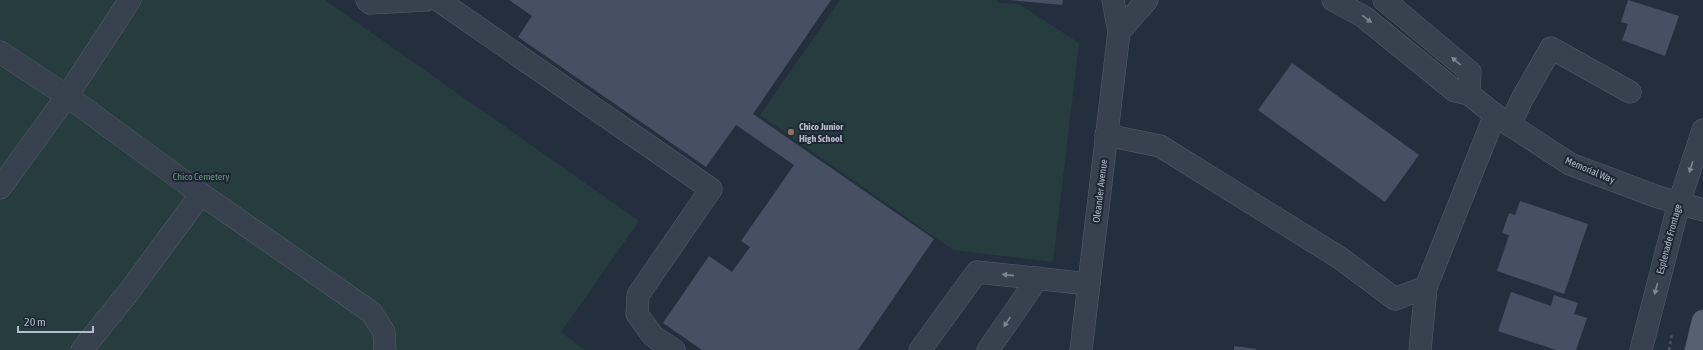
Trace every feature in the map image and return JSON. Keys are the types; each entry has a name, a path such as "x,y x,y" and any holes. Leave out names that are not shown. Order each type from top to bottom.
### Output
{"main road":[{"path":"1696,350 1703,321"}],"street":[{"path":"0,188 67,96 130,0"},
{"path":"367,0 370,2 426,0"},
{"path":"438,0 711,189 638,295 637,314 653,336 674,350"},
{"name":"Oleander Avenue","path":"1081,350 1119,32 1113,0"},
{"path":"1119,32 1147,0"},
{"name":"Memorial Way","path":"1333,0 1364,17 1455,91 1470,94 1502,120 1570,164 1658,197 1703,210"},
{"path":"1384,0 1470,72 1470,94"},
{"path":"1420,350 1426,287 1502,120 1551,48 1630,92"},
{"path":"0,52 67,96 201,194 371,312 384,332 385,350"},
{"name":"Esplenade Frontage","path":"1641,350 1679,204 1703,130"},
{"path":"1106,135 1160,146 1340,258 1395,299 1426,287"},
{"path":"82,350 128,293 201,194"},
{"path":"920,350 977,272 1089,284"},
{"path":"988,350 1038,278"}],"green space":[{"name":"Chico Cemetery","path":"0,0 325,0 639,221 561,332 585,350 0,350"},
{"path":"840,0 997,0 997,3 1019,4 1079,43 1053,262 953,250 760,115"}],"building":[{"path":"509,0 831,0 753,114 934,239 858,350 702,350 663,323 709,256 732,272 750,247 741,241 794,165 736,125 706,167 518,37 532,16"},
{"path":"1009,0 1063,0 1062,5"},
{"path":"1628,0 1679,16 1665,56 1622,40 1628,24 1621,22"},
{"path":"1292,63 1419,155 1385,202 1258,110"},
{"path":"1520,201 1588,224 1564,294 1497,271 1509,235 1502,233 1509,213 1515,215"},
{"path":"1511,292 1551,306 1554,295 1578,303 1574,314 1587,318 1576,350 1556,350 1498,331"},
{"path":"1234,346 1256,349 1256,350 1234,350"}],"place":[{"name":"Chico Junior High School","path":"791,132"}]}
